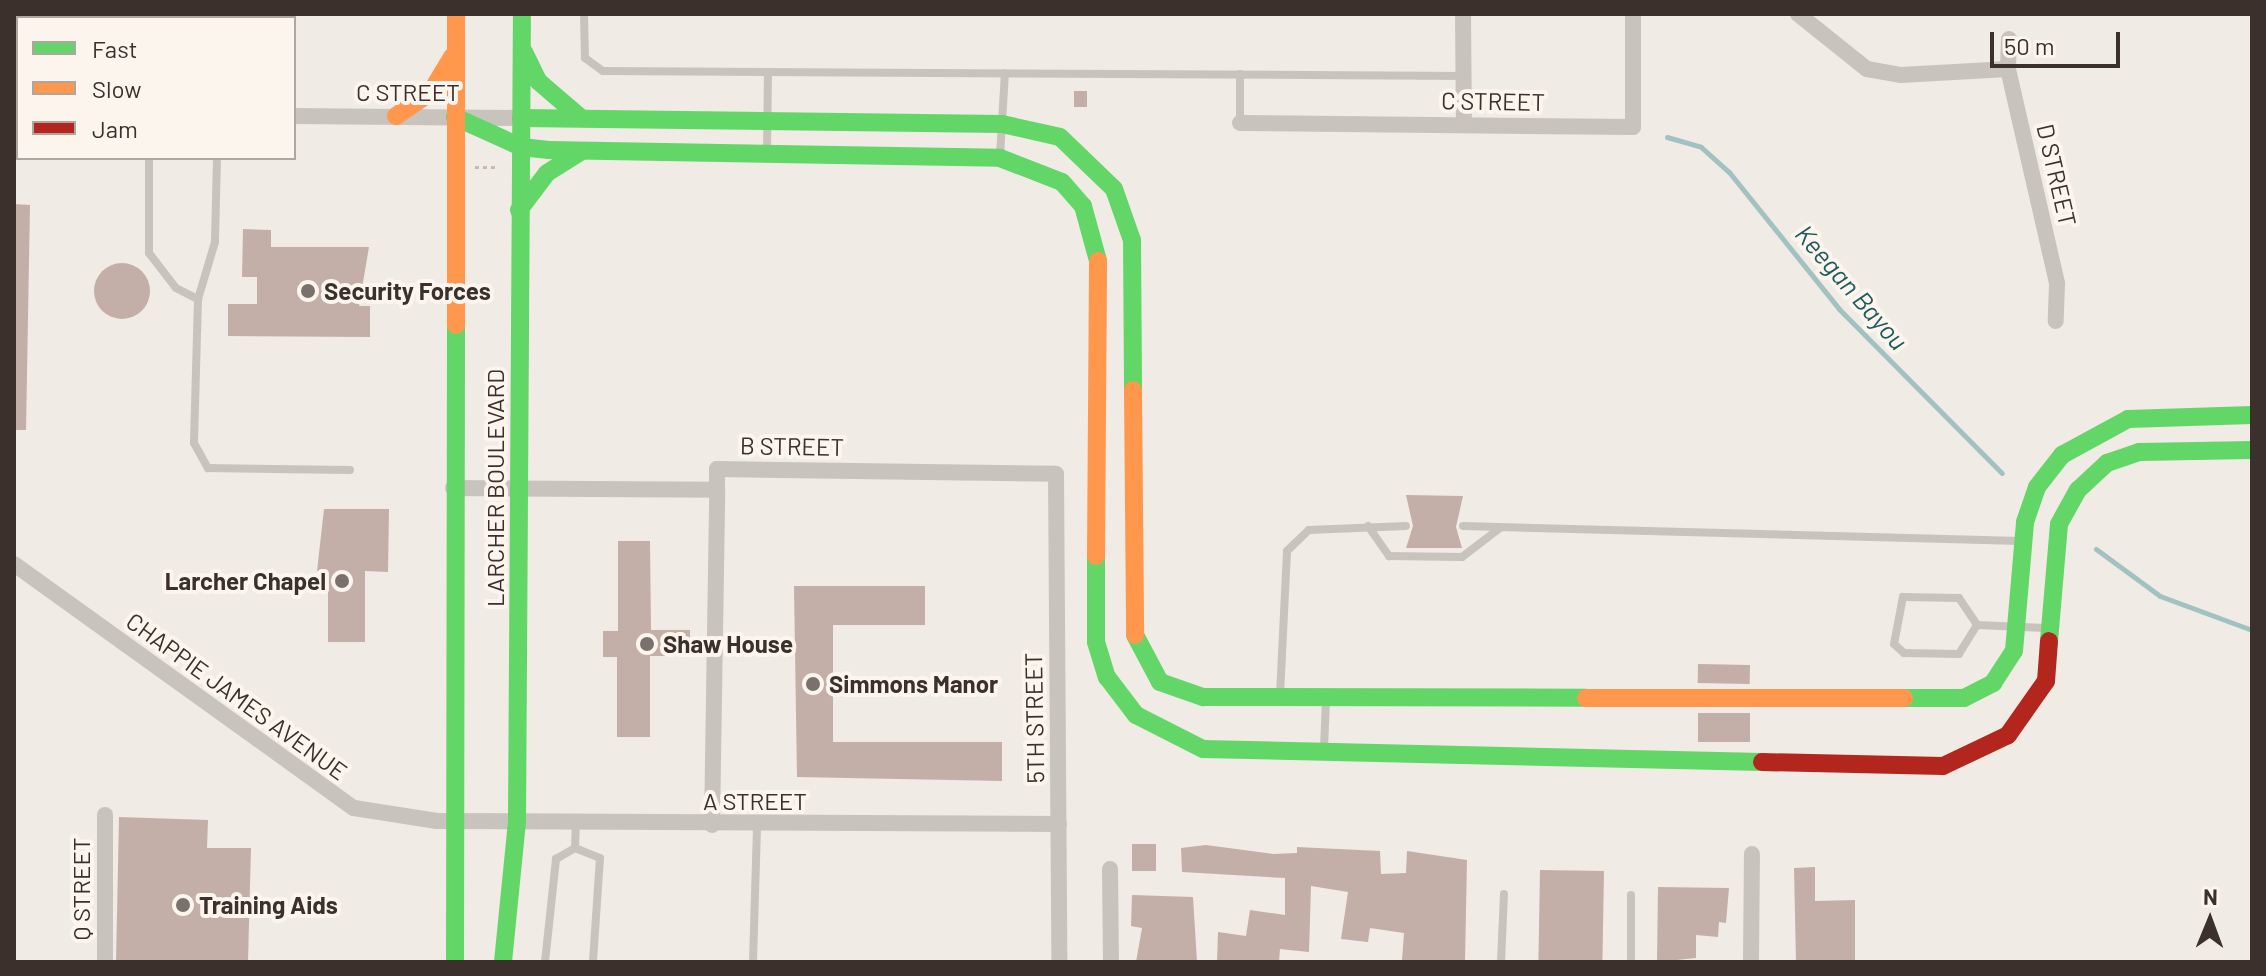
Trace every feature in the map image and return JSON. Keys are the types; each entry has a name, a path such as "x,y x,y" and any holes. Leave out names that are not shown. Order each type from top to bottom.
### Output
{"main road":[{"name":"LARCHER BOULEVARD","path":"455,962 450,821 456,14"},
{"name":"LARCHER BOULEVARD","path":"503,962 517,822 522,14"},
{"path":"521,44 538,81 581,118"},
{"path":"396,116 431,92 456,47"},
{"path":"455,117 521,147 582,151 1000,158 1062,182 1083,206 1098,246 1093,619 1107,677 1136,715 1178,742 1230,753 1943,766 1986,750 2023,719 2046,681 2056,628 2056,546 2066,506 2107,463 2180,450 2252,450"},
{"path":"521,118 1002,124 1060,137 1082,151 1126,212 1134,262 1132,611 1147,669 1160,682 1203,697 1964,698 2007,667 2019,626 2021,541 2037,487 2078,441 2128,419 2252,415"},
{"path":"519,210 547,173 582,151"}],"street":[{"path":"1463,14 1464,125"},
{"name":"C STREET","path":"1240,123 1633,127 1633,14"},
{"path":"1798,14 1867,69 1901,75 2008,69"},
{"name":"D STREET","path":"2009,39 2008,69 2057,283 2056,321"},
{"name":"C STREET","path":"296,116 521,118"},
{"name":"B STREET","path":"717,490 717,469 1056,474"},
{"name":"5TH STREET","path":"1056,474 1059,962"},
{"path":"453,488 717,490 712,825"},
{"name":"CHAPPIE JAMES AVENUE","path":"14,564 333,796 405,820 450,821"},
{"name":"Q STREET","path":"105,815 105,962"},
{"name":"A STREET","path":"450,821 712,825 1059,824"},
{"path":"1751,962 1752,854"},
{"path":"1110,869 1111,962"}],"lane":[{"path":"584,14 585,58 597,70 1464,76"},
{"path":"767,154 768,72"},
{"path":"1000,158 1005,73"},
{"path":"1240,74 1240,123"},
{"path":"149,160 149,253 176,288 198,299"},
{"path":"217,160 215,242 198,299 194,443 208,468 350,470"},
{"path":"1368,526 1389,556 1433,557 1462,557 1500,527"},
{"path":"1279,698 1287,551 1309,530 1406,526"},
{"path":"1463,526 2021,541"},
{"path":"1903,597 1959,598 1977,625 1959,654 1904,653 1894,644 1903,597"},
{"path":"1977,625 2056,628"},
{"path":"1324,755 1326,698"},
{"path":"575,848 576,823"},
{"path":"753,962 757,825"},
{"path":"545,962 556,859 575,848"},
{"path":"575,848 600,858 593,962"},
{"path":"1501,962 1504,894"},
{"path":"1631,895 1631,962"}],"path":[{"path":"471,167 506,167"}],"building":[{"path":"1074,91 1087,91 1087,107 1074,107"},
{"path":"14,204 30,205 26,430 14,430"},
{"name":"Security Forces","path":"243,229 271,230 271,247 369,247 359,306 370,306 370,337 228,336 228,304 257,304 257,277 242,277"},
{"path":"122,263 142,271 150,291 142,311 122,319 102,311 94,291 102,271"},
{"path":"1406,495 1463,496 1456,527 1462,548 1406,548 1413,526"},
{"name":"Larcher Chapel","path":"324,509 389,509 388,572 365,571 365,642 328,642 328,571 317,571"},
{"name":"Shaw House","path":"618,541 650,541 651,630 690,630 690,656 650,656 650,737 617,737 617,657 603,657 603,631 618,631"},
{"name":"Simmons Manor","path":"794,586 925,586 925,625 833,625 833,742 1002,742 1002,781 797,777"},
{"path":"1698,664 1750,665 1750,684 1698,683"},
{"path":"1698,713 1750,713 1750,742 1698,742"},
{"name":"Training Aids","path":"119,817 208,820 207,848 251,848 248,962 116,962"},
{"path":"1132,844 1156,844 1156,871 1132,871"},
{"path":"1206,845 1273,854 1297,853 1297,847 1380,851 1381,874 1406,873 1407,851 1467,860 1465,962 1402,960 1404,933 1370,928 1368,942 1341,939 1348,892 1311,886 1309,952 1280,949 1279,962 1217,962 1218,932 1246,936 1250,910 1285,915 1285,878 1182,872 1181,848"},
{"path":"1815,867 1815,901 1855,900 1855,962 1796,962 1794,868"},
{"path":"1540,870 1604,871 1602,962 1538,962"},
{"path":"1658,887 1729,888 1726,923 1719,922 1718,937 1696,935 1696,958 1657,962"},
{"path":"1132,895 1193,897 1197,962 1136,962 1142,928 1131,926"}],"waterway":[{"name":"Keegan Bayou","path":"1667,137 1701,147 1729,172 1839,309 2002,473"},
{"name":"Keegan Bayou","path":"2096,549 2160,596 2252,630"}],"traffic: fast":[{"path":"503,962 517,822 522,14"},
{"path":"524,52 538,81 581,118"},
{"path":"455,117 521,147 549,150 1000,158 1062,182 1083,206 1098,261"},
{"path":"521,118 1002,124 1060,137 1114,189 1132,240 1133,390"},
{"path":"519,210 547,173 582,151"},
{"path":"455,962 456,325"},
{"path":"1904,698 1964,698 1993,683 2014,651 2025,522 2037,487 2062,455 2128,419 2252,415"},
{"path":"2049,641 2059,524 2078,490 2107,463 2139,452 2252,450"},
{"path":"1096,556 1096,642 1107,677 1136,715 1203,749 1762,762"},
{"path":"1135,635 1160,682 1203,697 1586,698"}],"traffic: slow":[{"path":"456,14 456,325"},
{"path":"396,116 431,92 452,57"},
{"path":"1096,556 1098,261"},
{"path":"1133,390 1135,635"},
{"path":"1586,698 1904,698"}],"traffic: jam":[{"path":"1762,762 1943,766 2008,735 2046,681 2049,641"}],"place":[{"name":"Security Forces","path":"308,291"},
{"name":"Larcher Chapel","path":"342,581"},
{"name":"Shaw House","path":"647,644"},
{"name":"Simmons Manor","path":"813,684"},
{"name":"Training Aids","path":"183,905"}]}
